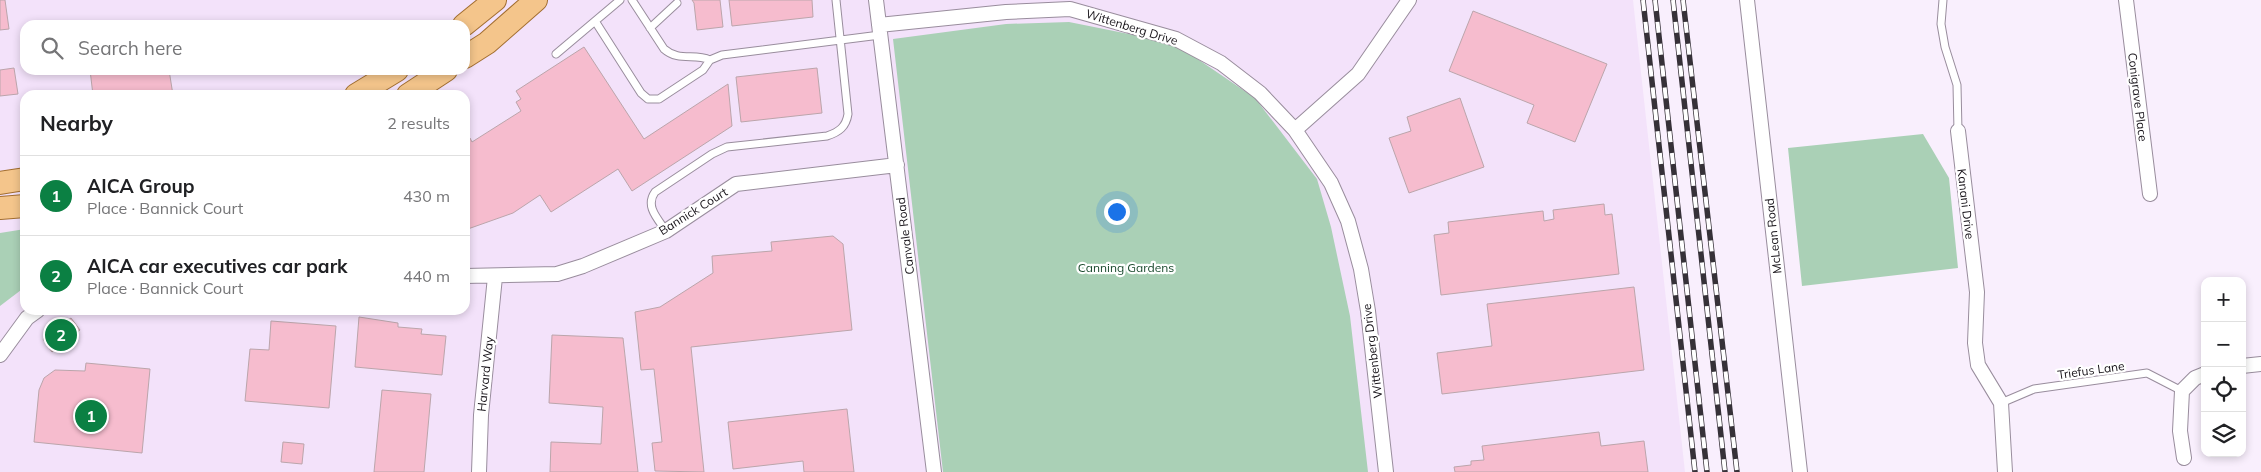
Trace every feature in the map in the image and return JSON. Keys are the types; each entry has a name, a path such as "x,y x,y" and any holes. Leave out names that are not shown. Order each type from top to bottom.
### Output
{"main road":[{"path":"470,20 494,0"},
{"path":"470,54 487,43 536,0"},
{"path":"364,90 389,75"},
{"path":"416,90 438,75"},
{"path":"0,183 20,180"},
{"path":"0,208 20,206"}],"street":[{"name":"Canvale Road","path":"876,0 934,472"},
{"path":"1295,130 1358,74 1409,0"},
{"name":"McLean Road","path":"1747,0 1800,472"},
{"name":"Conigrave Place","path":"2126,0 2150,194"},
{"name":"Wittenberg Drive","path":"880,30 1006,6 1070,9 1176,39 1221,63 1260,93 1295,130 1331,183 1348,221 1361,269 1368,311 1386,472"},
{"name":"Kanani Drive","path":"1958,131 1977,292 1975,343 1978,366 2001,403"},
{"name":"Bannick Court","path":"470,276 557,274 583,266 666,231 736,184 897,165"},
{"name":"Harvard Way","path":"480,472 481,415 495,277"},
{"path":"0,355 31,315"},
{"path":"2246,366 2261,364"},
{"path":"2184,458 2180,431 2182,391 2195,378 2201,376"},
{"path":"2001,403 2005,472"}],"lane":[{"path":"556,54 620,0"},
{"path":"632,0 664,50 671,56 683,58 701,56 710,60"},
{"path":"666,231 650,206 651,198 655,192 712,154 727,147 827,136 842,129 847,122 848,114 836,0"},
{"name":"Kanani Drive","path":"1944,0 1941,24 1945,47 1957,85 1958,131"},
{"path":"650,28 677,3"},
{"path":"595,21 641,93 648,99 659,98 703,70 710,60 722,54 840,40 880,30"},
{"name":"Triefus Lane","path":"2001,403 2034,389 2147,373 2182,391"}],"shaded area":[{"path":"0,0 1633,0 1685,472 0,472"}],"green space":[{"name":"Canning Gardens","path":"1069,22 1174,43 1255,98 1317,179 1331,227 1350,316 1368,472 943,472 893,39 1006,24"},
{"path":"1923,134 1949,178 1958,268 1802,286 1788,148"},
{"path":"20,230 20,291 0,306 0,233"}],"building":[{"path":"0,0 5,0 9,29 0,30"},
{"path":"692,0 720,0 723,27 697,30"},
{"path":"729,0 812,0 813,17 732,26"},
{"path":"1473,11 1607,64 1575,142 1527,123 1534,105 1449,71"},
{"path":"584,47 644,139 728,84 732,126 632,191 618,169 551,212 540,195 513,213 470,228 470,138 472,142 521,111 516,102 521,99 516,91"},
{"path":"14,68 18,94 0,96 0,70"},
{"path":"817,68 822,113 741,122 736,77"},
{"path":"91,75 170,75 172,90 92,90"},
{"path":"1460,98 1484,167 1409,193 1389,138 1411,131 1407,117"},
{"path":"1604,204 1605,215 1612,214 1619,274 1441,295 1434,235 1449,233 1448,222 1543,211 1544,221 1554,219 1553,210"},
{"path":"833,236 843,244 852,330 691,347 704,472 655,471 652,443 662,442 654,369 641,370 635,312 660,307 713,273 712,256 772,251 771,242"},
{"path":"1634,287 1644,370 1442,394 1437,353 1492,346 1487,304"},
{"path":"359,317 398,323 398,327 422,329 421,334 446,336 442,375 355,367"},
{"path":"71,318 80,330 52,352 43,339"},
{"path":"271,321 336,326 329,408 245,401 250,349 269,350"},
{"path":"552,335 623,338 638,472 550,472 551,442 601,444 603,407 549,403"},
{"path":"86,363 150,369 142,453 34,442 39,390 44,378 55,370 85,371"},
{"path":"382,390 431,394 424,472 374,472"},
{"path":"847,409 854,472 804,472 803,461 733,469 728,422"},
{"path":"1599,432 1601,446 1644,441 1648,472 1455,472 1454,467 1471,465 1471,461 1484,460 1482,446"},
{"path":"283,442 304,444 302,464 281,462"}],"railway":[{"path":"1643,0 1695,472"},
{"path":"1655,0 1707,472"},
{"path":"1673,0 1725,472"},
{"path":"1683,0 1737,472"}],"place":[{"name":"AICA car executives car park","path":"61,335"},
{"name":"AICA Group","path":"91,416"}]}
